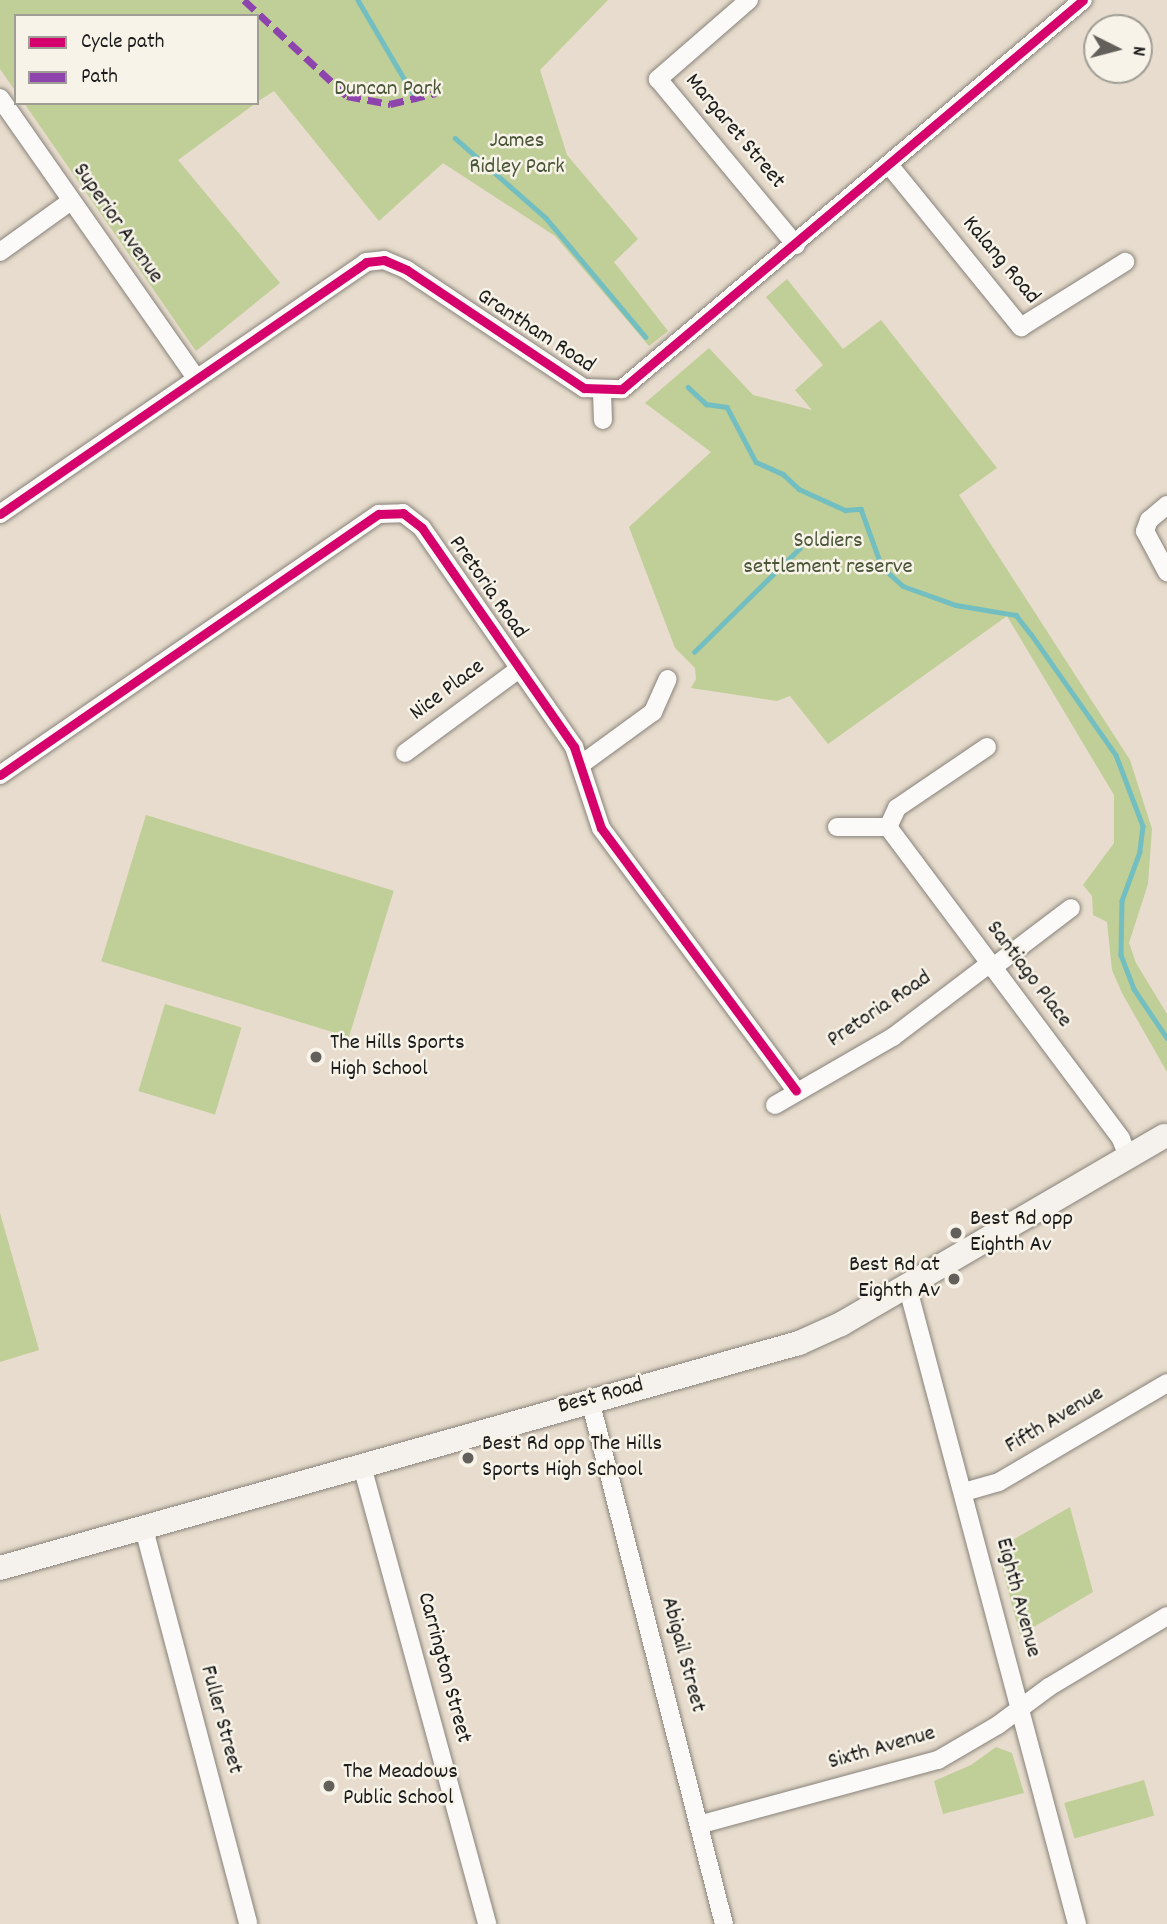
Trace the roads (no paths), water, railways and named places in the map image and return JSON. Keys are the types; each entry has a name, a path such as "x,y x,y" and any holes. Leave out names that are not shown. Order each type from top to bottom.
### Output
{"main road":[{"name":"Best Road","path":"0,1568 799,1343 907,1285 1166,1133"}],"street":[{"name":"Margaret Street","path":"749,0 658,79 796,245"},
{"name":"Grantham Road","path":"0,514 353,268 384,260 407,270 573,382 602,392 638,380 1083,0"},
{"name":"Superior Avenue","path":"0,98 195,377"},
{"name":"Kalang Road","path":"890,166 1021,327 1125,262"},
{"path":"0,252 71,201"},
{"name":"Grantham Road","path":"602,392 603,420"},
{"path":"1167,505 1149,520 1147,542 1167,572"},
{"name":"Pretoria Road","path":"0,775 379,514 403,513 422,528 583,763 597,822 796,1091"},
{"name":"Nice Place","path":"405,753 519,669"},
{"path":"583,763 653,712 668,680"},
{"path":"837,827 888,827 897,808 987,747"},
{"name":"Santiago Place","path":"888,827 1127,1154"},
{"name":"Pretoria Road","path":"775,1105 893,1037 1071,908"},
{"name":"Eighth Avenue","path":"907,1285 1077,1924"},
{"name":"Fifth Avenue","path":"964,1492 999,1482 1167,1383"},
{"name":"Abigail Street","path":"590,1400 702,1824 724,1924"},
{"name":"Carrington Street","path":"362,1466 487,1924"},
{"name":"Fuller Street","path":"144,1529 248,1924"},
{"name":"Sixth Avenue","path":"702,1824 938,1760 999,1725 1020,1707 1167,1616"}],"waterway":[{"path":"358,0 416,99"},
{"path":"455,138 546,218 646,337"},
{"path":"688,387 706,404 727,407 756,462 783,474 799,489 845,510 861,509 882,567 903,586 956,605 1016,615 1031,634 1116,755 1143,826 1140,852 1122,901 1121,955 1134,989 1167,1038"},
{"path":"694,652 800,548"}],"place":[{"name":"The Hills Sports High School","path":"316,1057"},
{"name":"Best Rd opp Eighth Av","path":"956,1233"},
{"name":"Best Rd at Eighth Av","path":"954,1279"},
{"name":"Best Rd opp The Hills Sports High School","path":"468,1458"},
{"name":"The Meadows Public School","path":"329,1786"}],"park label":[{"name":"Duncan Park","path":"388,90"},
{"name":"James Ridley Park","path":"517,155"},
{"name":"Soldiers settlement reserve","path":"828,555"}]}
